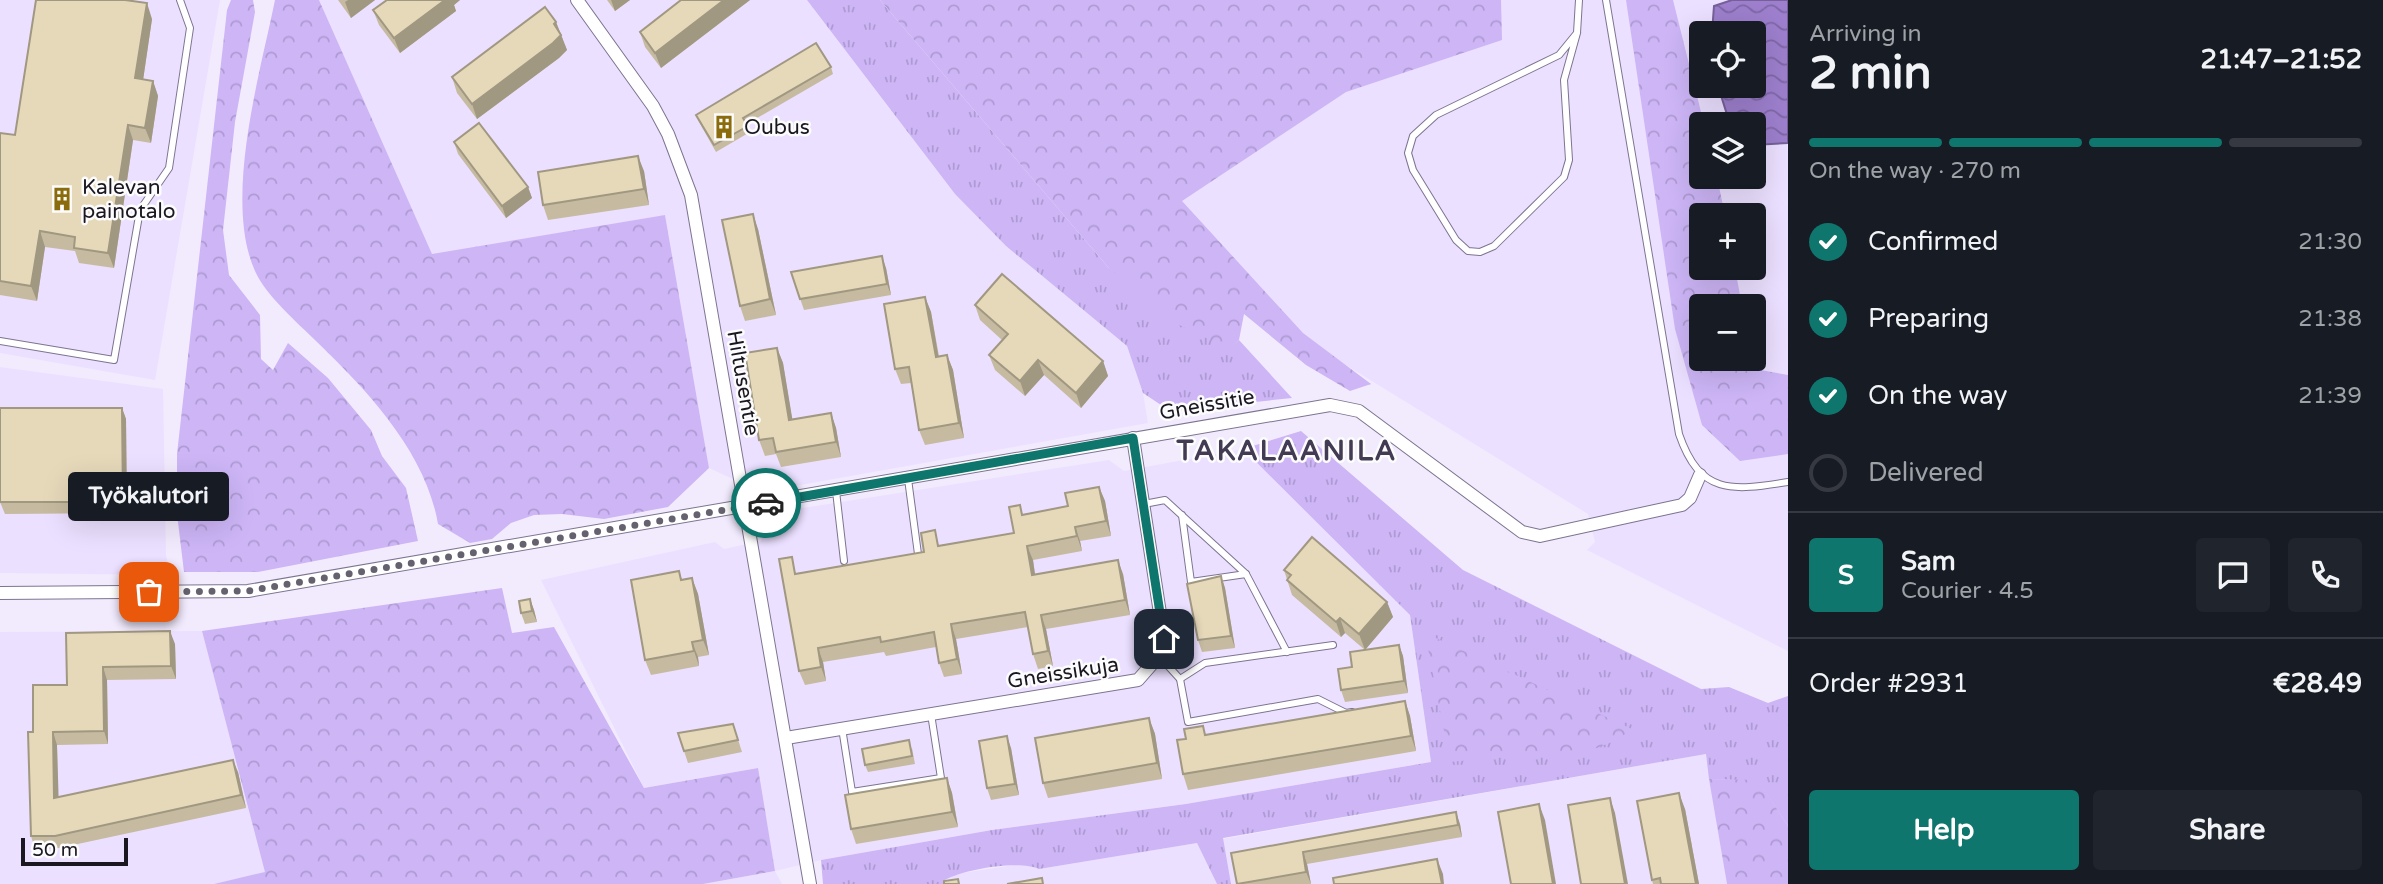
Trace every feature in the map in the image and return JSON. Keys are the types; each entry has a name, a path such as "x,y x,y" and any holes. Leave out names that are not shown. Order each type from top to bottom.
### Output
{"street":[{"name":"Hiltusentie","path":"577,0 653,106 668,134 691,195 810,884"},
{"name":"Gneissitie","path":"0,593 248,591 1330,405 1359,411 1522,532 1540,536 1682,505 1690,498 1700,475"},
{"path":"1133,438 1164,639 1159,656"},
{"name":"Gneissikuja","path":"786,738 1138,680 1159,656"}],"lane":[{"path":"0,341 114,360 140,210 169,168 190,29 180,0"},
{"path":"1577,33 1559,55 1436,115 1413,136 1408,153 1413,170 1456,240 1468,251 1480,253 1494,246 1564,177 1569,160 1564,80 1577,33 1579,0"},
{"path":"1606,0 1679,434 1686,454 1700,475 1711,482 1733,488 1788,482"},
{"path":"908,479 918,554"},
{"path":"836,491 845,561"},
{"path":"1143,504 1165,500 1246,574 1287,652"},
{"path":"1182,515 1191,582 1246,574"},
{"path":"1180,679 1205,663 1333,645"},
{"path":"1159,656 1180,679 1188,722 1318,699 1346,713 1357,711"},
{"path":"842,729 852,792 940,778 931,714"}],"shaded area":[{"path":"0,0 220,0 155,380 0,353"},
{"path":"319,0 807,0 955,194 1006,246 1127,346 1143,393 1148,423 761,492 709,468 665,215 432,255"},
{"path":"994,0 1788,0 1788,651 1587,550 1595,542 1588,514 1271,319"},
{"path":"0,367 163,389 166,556 171,575 0,573"},
{"path":"1243,449 1410,615 1431,762 1186,804 992,830 821,860 775,871 757,768 644,788 541,580 715,542 724,549 761,541 771,513 1109,460 1124,471"},
{"path":"202,631 266,873 214,884 0,884 0,632"},
{"path":"1706,754 1727,884 1231,884 1222,839"},
{"path":"1197,843 1217,884 946,884 945,881 956,874 1026,863 1039,869"},
{"path":"775,871 782,884 703,884"}],"green space":[{"path":"231,0 253,0 255,12 235,122 223,230 229,275 260,315 261,359 273,370 288,343 328,378 371,430 382,456 406,488 418,541 258,572 184,572 177,514 177,454 227,10"},
{"path":"275,0 319,0 432,254 665,215 709,468 668,507 604,519 562,514 534,515 511,523 492,539 470,543 438,524 421,472 392,425 356,381 274,299 255,271 246,242 243,174 247,137"},
{"path":"807,0 880,0 1108,267 1230,348 1239,340 1292,398 1170,411 1143,393 1127,346 1006,246 955,194"},
{"path":"880,0 1501,0 1502,40 1346,92 1182,201 1303,333 1371,384 1350,391 1306,365 1244,314 1239,340 1230,349 1171,321 1108,267"},
{"path":"1626,0 1673,0 1689,64 1689,98 1698,98 1701,112 1689,112 1689,189 1720,189 1722,203 1689,203 1689,280 1737,280 1740,294 1689,294 1689,371 1766,371 1788,375 1788,454 1740,461 1702,425 1675,329"},
{"path":"1301,431 1463,570 1701,689 1729,687 1768,703 1788,696 1788,826 1758,781 1709,779 1706,754 1223,838 1231,884 1217,884 1197,843 1039,869 1019,865 992,867 954,876 945,880 946,884 823,884 821,860 992,830 1186,804 1431,762 1410,615 1243,449"},
{"path":"502,588 512,633 554,627 644,788 758,768 775,871 703,884 214,884 265,872 202,631"},
{"path":"1425,633 1632,729 1617,740 1597,748 1450,762"},
{"path":"1709,779 1758,780 1788,826 1788,884 1727,884"}],"water":[{"path":"1732,0 1788,0 1788,143 1766,144 1766,112 1726,112 1722,98 1766,98 1766,21 1713,21 1714,6"}],"building":[{"name":"Kalevan painotalo","path":"36,0 125,0 147,3 135,78 153,81 145,128 128,125 108,253 74,248 75,237 40,231 31,286 0,281 0,133 15,135"},
{"path":"387,0 445,0 394,38 373,10"},
{"path":"681,0 724,0 655,53 640,32"},
{"path":"545,7 556,22 554,24 561,35 472,104 452,77"},
{"path":"816,43 831,67 743,118 748,126 714,145 696,115"},
{"path":"479,123 528,187 502,206 454,142"},
{"path":"638,156 644,189 543,205 538,172"},
{"path":"753,214 770,299 740,306 722,220"},
{"path":"882,256 887,284 800,299 791,272"},
{"path":"1002,274 1103,361 1076,393 1038,360 1020,381 989,355 1008,334 975,305"},
{"path":"925,297 936,357 947,355 959,423 919,430 909,367 895,369 884,304"},
{"path":"777,348 789,420 831,413 836,442 776,452 773,438 759,440 745,353"},
{"path":"0,408 122,408 123,502 0,502"},
{"path":"1099,487 1106,521 1075,527 1077,536 1027,546 1032,575 1118,560 1125,600 1041,615 1048,651 1033,654 1025,612 951,624 957,659 939,663 934,632 881,642 880,637 818,648 821,667 799,671 779,559 792,557 795,574 924,552 921,533 935,530 938,546 1014,533 1009,507 1020,505 1022,515 1068,506 1065,493"},
{"path":"1312,537 1387,602 1359,634 1340,618 1336,622 1287,580 1291,575 1284,570"},
{"path":"679,571 681,580 692,578 703,640 692,642 694,651 645,660 631,580"},
{"path":"1221,576 1231,636 1198,640 1187,584"},
{"path":"530,599 532,611 521,613 519,601"},
{"path":"170,631 171,666 103,667 104,731 53,732 54,798 233,760 241,795 55,836 31,836 28,732 33,732 33,685 67,685 66,633"},
{"path":"1399,645 1404,681 1341,690 1338,669 1352,667 1350,652"},
{"path":"1405,701 1411,736 1183,774 1177,740 1186,739 1184,729 1203,726 1205,735"},
{"path":"1149,718 1157,763 1043,783 1035,738"},
{"path":"733,724 738,740 684,751 678,733"},
{"path":"1007,736 1015,784 987,788 979,741"},
{"path":"909,740 912,756 865,765 862,749"},
{"path":"947,778 952,812 851,829 845,795"},
{"path":"1679,793 1696,884 1661,884 1660,878 1652,880 1637,801"},
{"path":"1610,798 1625,884 1581,884 1568,805"},
{"path":"1539,804 1553,884 1511,884 1498,812"},
{"path":"1456,812 1458,825 1303,852 1306,872 1237,884 1231,853"},
{"path":"1437,859 1442,884 1334,884 1333,878"},
{"path":"1042,878 1043,884 1007,884"},
{"path":"958,879 959,884 944,884 944,881"}],"way so far":[{"path":"149,592 248,591 766,503"}],"place":[{"name":"Oubus","path":"724,127"},
{"name":"Kalevan painotalo","path":"62,199"},
{"name":"Työkalutori","path":"149,592"}],"district":[{"name":"TAKALAANILA","path":"1287,451"}],"route":[{"path":"766,503 1133,438 1164,639"}]}
